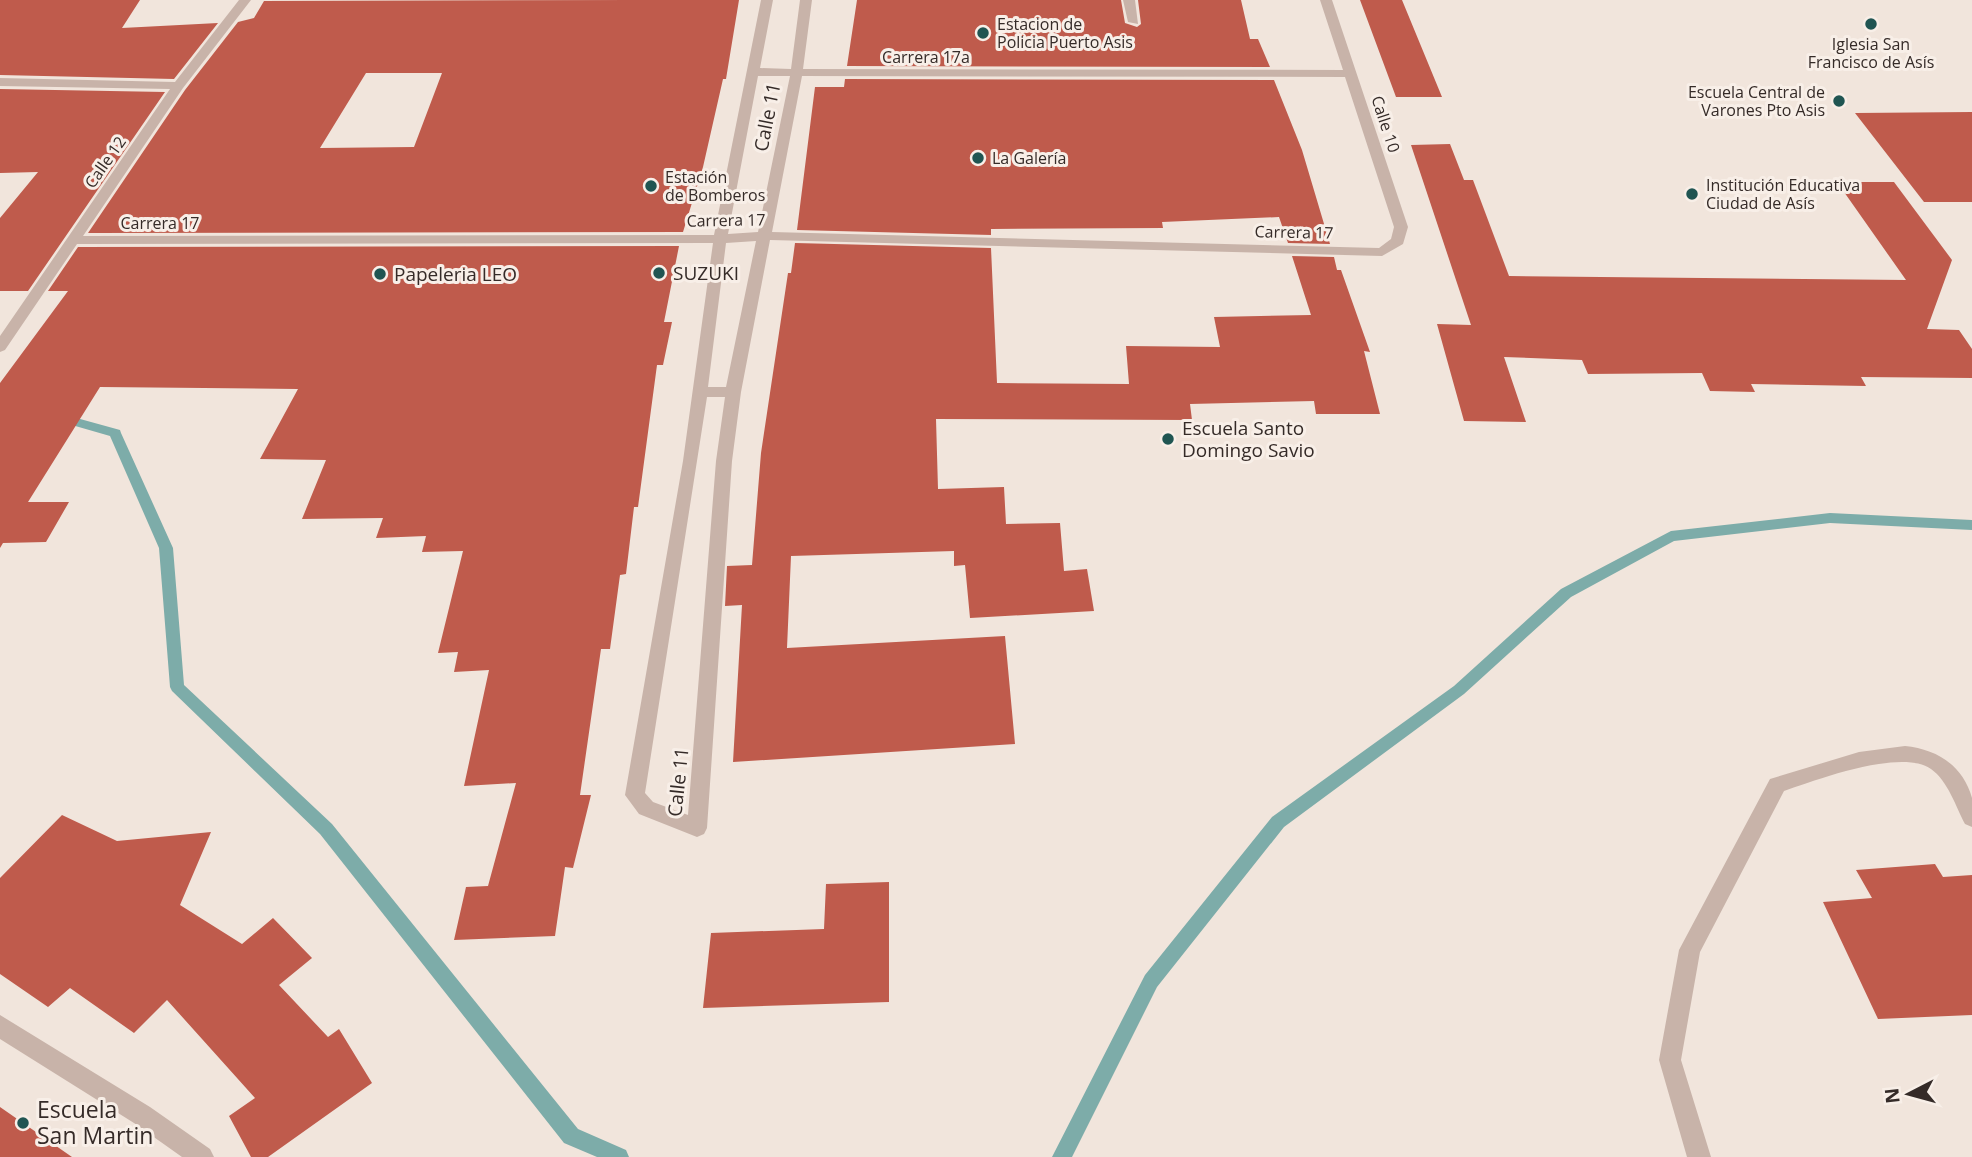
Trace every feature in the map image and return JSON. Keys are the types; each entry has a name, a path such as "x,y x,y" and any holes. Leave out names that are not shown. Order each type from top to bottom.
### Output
{"street":[{"name":"Calle 12","path":"0,347 178,86 244,0"},
{"name":"Calle 11","path":"767,0 720,239 691,461 635,795 646,808 697,828 724,461 733,391 797,72 806,0"},
{"path":"1129,0 1134,22"},
{"name":"Calle 10","path":"1326,0 1401,227 1398,241 1382,252"},
{"name":"Carrera 17a","path":"753,72 1236,75 1352,72"},
{"path":"0,82 178,86"},
{"name":"Carrera 17","path":"72,240 720,239 765,236 1382,252"},
{"path":"700,392 733,391"},
{"path":"691,461 724,461"},
{"path":"1699,1157 1670,1060 1690,950 1777,785 1856,759 1922,755 1943,767 1972,818"},
{"path":"0,1026 142,1115 202,1157"}],"building":[{"path":"0,0 140,0 122,28 218,23 174,79 0,75"},
{"path":"739,0 726,79 723,79 703,167 683,232 88,233 185,90 238,22 254,18 264,1","holes":["366,73 442,73 414,147 320,148"]},
{"name":"Estacion de Policia Puerto Asis","path":"857,0 1121,0 1125,23 1137,27 1141,24 1138,0 1241,0 1250,39 1258,39 1270,67 847,66"},
{"path":"1360,0 1402,0 1442,97 1396,97"},
{"name":"La Galería","path":"845,79 1274,80 1302,150 1330,244 1288,243 1279,217 1162,222 1163,228 991,229 991,235 797,230 815,87 844,87"},
{"path":"0,89 165,92 28,291 0,291 0,218 38,172 0,173"},
{"path":"1972,112 1972,202 1924,202 1855,113"},
{"path":"1450,144 1464,180 1473,180 1509,276 1906,280 1837,182 1894,182 1952,260 1927,329 1959,330 1972,349 1972,378 1861,377 1866,386 1751,384 1755,392 1710,391 1702,373 1588,374 1582,360 1504,357 1526,422 1464,421 1437,324 1471,325 1411,145"},
{"path":"795,243 991,248 997,383 1129,384 1126,346 1220,347 1214,317 1311,315 1292,256 1334,257 1370,352 1364,351 1380,414 1316,414 1314,401 1190,404 1192,420 936,419 938,489 1004,487 1006,524 1060,523 1064,571 1087,569 1094,611 970,618 965,565 954,566 954,551 791,556 787,648 1005,636 1015,744 733,762 742,605 725,606 727,566 752,565 761,453 788,273 791,273"},
{"path":"679,246 664,322 672,322 663,365 657,365 626,574 620,575 610,649 601,649 580,795 591,795 573,868 565,867 555,936 454,940 466,887 488,886 516,783 464,786 489,670 454,672 458,652 438,653 463,551 422,552 426,536 376,538 383,518 302,519 326,460 260,459 298,389 100,387 28,502 69,502 46,542 3,543 0,548 0,383 68,291 48,291 78,247"},
{"path":"62,815 117,841 211,832 180,905 242,944 273,918 312,958 279,985 328,1037 339,1029 372,1083 268,1157 251,1157 229,1116 255,1098 167,1000 134,1033 70,988 48,1007 0,974 0,878"},
{"path":"1935,864 1943,877 1972,875 1972,1015 1878,1019 1823,902 1872,898 1856,870"},
{"path":"889,882 889,1002 703,1008 711,933 824,929 826,884"},
{"path":"0,1107 72,1157 0,1157"}],"waterway":[{"path":"62,418 115,433 166,548 177,687 326,829 571,1136 619,1157"},
{"path":"1062,1157 1151,981 1278,822 1459,690 1566,593 1671,536 1830,518 1972,525"}],"place":[{"name":"Iglesia San Francisco de Asís","path":"1871,24"},
{"name":"Estacion de Policia Puerto Asis","path":"983,33"},
{"name":"Escuela Central de Varones Pto Asis","path":"1839,101"},
{"name":"La Galería","path":"978,158"},
{"name":"Estación de Bomberos","path":"651,186"},
{"name":"Institución Educativa Ciudad de Asís","path":"1692,194"},
{"name":"SUZUKI","path":"659,273"},
{"name":"Papeleria LEO","path":"380,274"},
{"name":"Escuela Santo Domingo Savio","path":"1168,439"},
{"name":"Escuela San Martin","path":"23,1123"}]}
